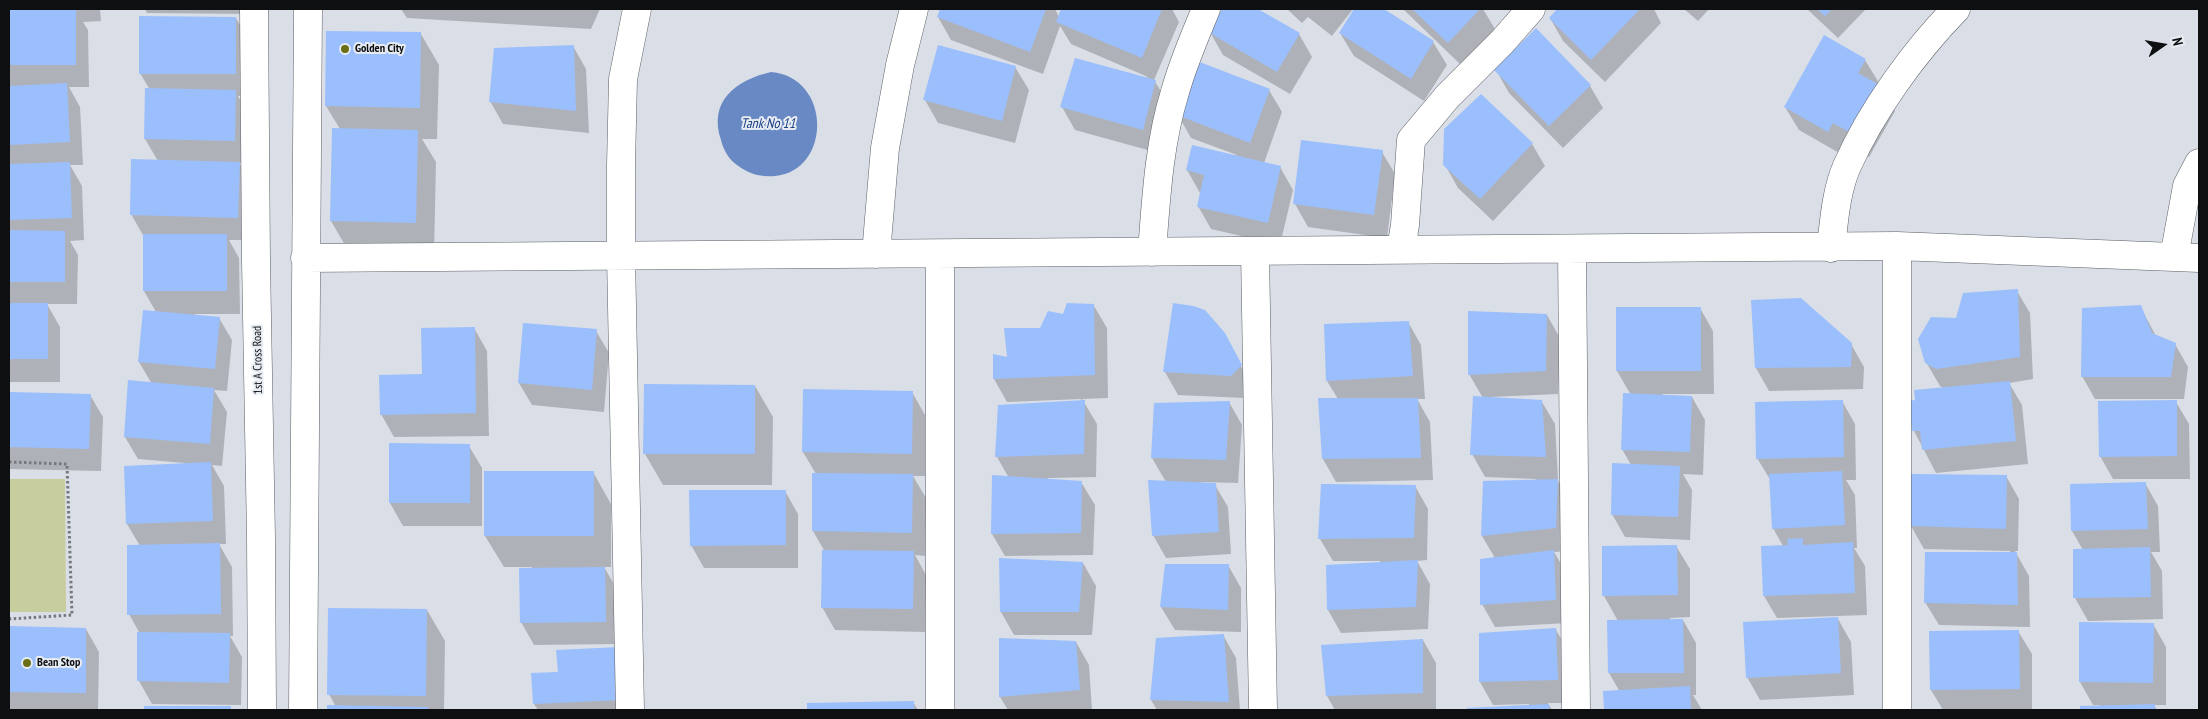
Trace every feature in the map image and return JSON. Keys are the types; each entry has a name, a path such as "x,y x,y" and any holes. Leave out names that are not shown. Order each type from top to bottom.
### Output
{"street":[{"name":"1st A Cross Road","path":"254,9 262,710"},
{"path":"303,710 308,9"},
{"path":"630,710 621,256 623,79 637,9"},
{"path":"876,254 886,148 900,65 914,9"},
{"path":"1152,252 1158,185 1174,93 1206,9"},
{"path":"1401,249 1410,140 1447,97 1502,42 1531,9"},
{"path":"1831,248 1835,213 1847,167 1872,119 1912,61 1956,9"},
{"path":"305,258 1255,252 1401,249 1572,250 1897,246 2187,258 2188,186 2199,163"},
{"path":"1897,246 1897,710"},
{"path":"1572,250 1576,710"},
{"path":"1255,252 1263,710"},
{"path":"940,254 940,710"},
{"path":"260,486 304,485"}],"path":[{"path":"9,462 67,464 72,615 9,619"}],"green space":[{"path":"9,479 65,479 66,612 9,612"}],"water":[{"name":"Tank No 11","path":"771,72 791,78 805,90 814,106 817,124 815,142 807,158 794,170 775,176 764,176 746,171 729,157 721,140 718,114 728,94 736,87"}],"building":[{"path":"9,9 76,9 76,65 9,65"},
{"path":"940,9 1046,9 1030,52 937,17"},
{"path":"1061,9 1162,9 1142,58 1056,22"},
{"path":"1222,9 1258,9 1300,33 1277,72 1208,32"},
{"path":"1354,9 1384,9 1434,41 1411,79 1339,33"},
{"path":"1412,9 1480,9 1448,43"},
{"path":"1557,9 1640,9 1591,60 1549,18"},
{"path":"1817,9 1832,9 1825,16"},
{"path":"139,16 236,17 236,74 139,74"},
{"path":"1536,28 1591,85 1549,126 1494,70"},
{"path":"326,31 421,32 420,108 325,106"},
{"path":"1824,35 1866,59 1858,73 1883,87 1856,136 1833,123 1828,132 1784,107"},
{"path":"574,45 576,111 489,102 494,48"},
{"path":"938,45 1016,66 1002,121 923,100"},
{"path":"1075,58 1156,80 1143,130 1060,107"},
{"path":"1197,61 1270,89 1250,143 1177,115"},
{"path":"67,83 70,142 9,145 9,86"},
{"path":"145,88 236,90 235,141 144,139"},
{"path":"1481,94 1533,143 1480,199 1443,165 1444,129"},
{"path":"332,128 418,130 416,223 330,221"},
{"path":"1301,140 1383,150 1374,215 1293,204"},
{"path":"1192,145 1281,166 1268,223 1197,207 1204,175 1186,170"},
{"path":"131,159 240,162 238,218 130,215"},
{"path":"70,162 72,218 9,220 9,164"},
{"path":"9,230 65,231 65,282 9,282"},
{"path":"143,234 227,234 227,291 143,291"},
{"path":"2018,289 2020,357 1936,369 1925,363 1918,339 1931,317 1956,318 1963,293"},
{"path":"1801,298 1852,343 1851,367 1755,368 1751,300"},
{"path":"9,303 48,303 48,359 9,359"},
{"path":"1067,303 1094,304 1095,375 993,379 993,354 1007,357 1004,328 1040,328 1048,311 1063,314"},
{"path":"1173,303 1205,310 1225,333 1242,365 1231,376 1163,372"},
{"path":"2141,305 2152,333 2176,343 2171,377 2081,377 2082,308"},
{"path":"1616,307 1701,307 1701,371 1616,371"},
{"path":"143,310 220,317 215,369 138,362"},
{"path":"1468,311 1547,314 1546,371 1468,375"},
{"path":"1409,321 1413,376 1326,381 1324,324"},
{"path":"523,323 597,329 592,390 518,383"},
{"path":"475,327 476,413 380,415 379,375 422,374 421,328"},
{"path":"128,380 214,388 210,444 124,437"},
{"path":"2010,381 2016,441 1922,450 1920,431 1912,431 1909,401 1915,400 1914,390"},
{"path":"644,384 755,385 755,454 643,454"},
{"path":"803,389 913,391 912,454 802,452"},
{"path":"9,392 91,394 89,449 9,447"},
{"path":"1623,393 1692,396 1690,452 1621,450"},
{"path":"1473,396 1542,400 1546,457 1470,455"},
{"path":"1318,398 1418,398 1421,458 1322,459"},
{"path":"1085,400 1084,454 995,457 998,405"},
{"path":"1843,400 1844,457 1756,459 1755,402"},
{"path":"2177,400 2177,456 2099,457 2098,401"},
{"path":"1230,401 1226,460 1151,458 1154,403"},
{"path":"389,443 470,444 470,503 389,503"},
{"path":"211,462 213,521 126,524 124,466"},
{"path":"1612,463 1680,466 1678,517 1611,515"},
{"path":"484,471 594,471 594,536 484,536"},
{"path":"1842,471 1845,525 1772,529 1769,474"},
{"path":"812,473 913,474 912,533 812,531"},
{"path":"1911,474 2007,475 2006,529 1910,526"},
{"path":"992,475 1082,481 1081,533 991,534"},
{"path":"1558,479 1556,528 1481,536 1483,481"},
{"path":"1148,480 1216,483 1219,532 1152,536"},
{"path":"2146,482 2148,529 2071,531 2070,484"},
{"path":"1321,484 1416,485 1414,538 1318,539"},
{"path":"689,490 786,490 786,545 690,546"},
{"path":"1803,538 1803,545 1853,542 1855,593 1763,596 1761,546 1788,545 1787,539"},
{"path":"220,543 221,614 127,615 127,545"},
{"path":"1677,545 1678,595 1602,596 1602,546"},
{"path":"2150,547 2151,597 2073,598 2073,549"},
{"path":"822,550 914,551 913,609 821,608"},
{"path":"1554,550 1556,600 1480,605 1480,559"},
{"path":"1925,552 2017,552 2018,605 1924,603"},
{"path":"999,558 1083,562 1079,612 1000,612"},
{"path":"1418,560 1416,607 1327,610 1326,565"},
{"path":"1165,564 1229,564 1228,610 1160,607"},
{"path":"605,567 606,622 520,623 519,568"},
{"path":"328,608 427,609 426,696 327,695"},
{"path":"1838,617 1841,673 1746,678 1743,622"},
{"path":"1683,619 1684,673 1608,673 1607,620"},
{"path":"2079,622 2154,623 2153,683 2079,682"},
{"path":"9,626 86,628 86,693 9,692"},
{"path":"1556,628 1558,680 1479,682 1479,633"},
{"path":"2019,630 2020,689 1930,690 1929,631"},
{"path":"137,632 230,633 229,683 137,681"},
{"path":"1224,634 1229,702 1150,700 1156,638"},
{"path":"999,638 1076,641 1080,690 999,697"},
{"path":"1423,639 1423,693 1326,696 1321,645"},
{"path":"619,647 621,700 533,704 531,673 558,672 556,650"},
{"path":"1690,686 1691,710 1604,710 1603,691"},
{"path":"914,701 914,710 807,710 807,703"},
{"path":"1549,704 1549,710 1467,710 1467,708"},
{"path":"2155,704 2155,710 2080,710 2080,706"},
{"path":"327,705 428,707 428,710 327,710"},
{"path":"144,706 231,706 231,710 144,710"}],"place":[{"name":"Golden City","path":"345,49"},
{"name":"Bean Stop","path":"27,663"}]}
